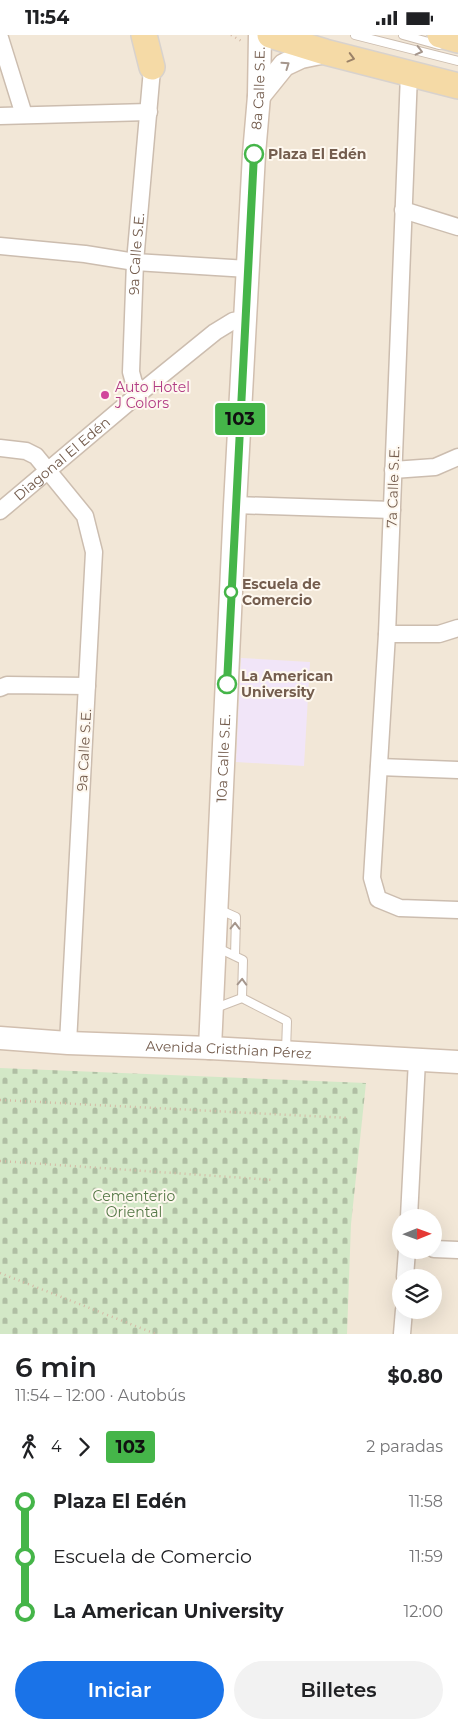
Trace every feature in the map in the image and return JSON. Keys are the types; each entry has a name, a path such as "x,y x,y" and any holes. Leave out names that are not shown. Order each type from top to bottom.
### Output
{"main road":[{"path":"144,35 152,67"},
{"path":"270,35 458,86"}],"street":[{"name":"9a Calle S.E.","path":"141,392 134,383 131,372 135,262 155,35"},
{"name":"8a Calle S.E.","path":"245,319 259,96 260,35"},
{"path":"0,38 24,115"},
{"path":"259,96 284,65 301,57 325,51"},
{"name":"7a Calle S.E.","path":"409,74 387,634 372,878 378,899 400,908 458,910"},
{"path":"0,116 149,112"},
{"path":"403,210 458,227"},
{"path":"0,246 85,254 135,262 248,269"},
{"name":"Diagonal El Edén","path":"0,511 141,392 223,326 233,321 245,319"},
{"name":"10a Calle S.E.","path":"210,1049 245,319"},
{"name":"9a Calle S.E.","path":"0,448 26,451 36,456 85,516 94,552 68,1043"},
{"path":"393,470 435,467 458,457"},
{"path":"235,505 392,510"},
{"path":"387,634 439,634 458,628"},
{"path":"0,688 7,685 87,686"},
{"path":"379,767 458,770"},
{"name":"Avenida Cristhian Pérez","path":"0,1038 458,1062"},
{"path":"409,1209 417,1059"},
{"path":"442,1249 458,1250"},
{"path":"402,1334 403,1319"}],"lane":[{"path":"355,35 458,61"},
{"path":"403,35 449,41"},
{"path":"216,909 236,917 235,956"},
{"path":"214,946 243,960 242,999"},
{"path":"212,1010 242,999 286,1021 286,1053"}],"path":[{"path":"0,1100 348,1118"},
{"path":"0,1161 274,1179"},
{"path":"0,1273 156,1334"}],"shaded area":[{"path":"0,35 458,35 458,1334 0,1334"},
{"name":"La American University","path":"241,658 310,662 304,766 236,762"}],"green space":[{"name":"Cementerio Oriental","path":"0,1068 366,1083 351,1224 347,1334 0,1334"}],"bus line":[{"name":"103","path":"227,684 254,154"}],"place":[{"name":"Plaza El Edén","path":"254,154"},
{"name":"Auto Hotel J Colors","path":"105,395"},
{"name":"Escuela de Comercio","path":"231,592"},
{"name":"La American University","path":"227,684"}]}
